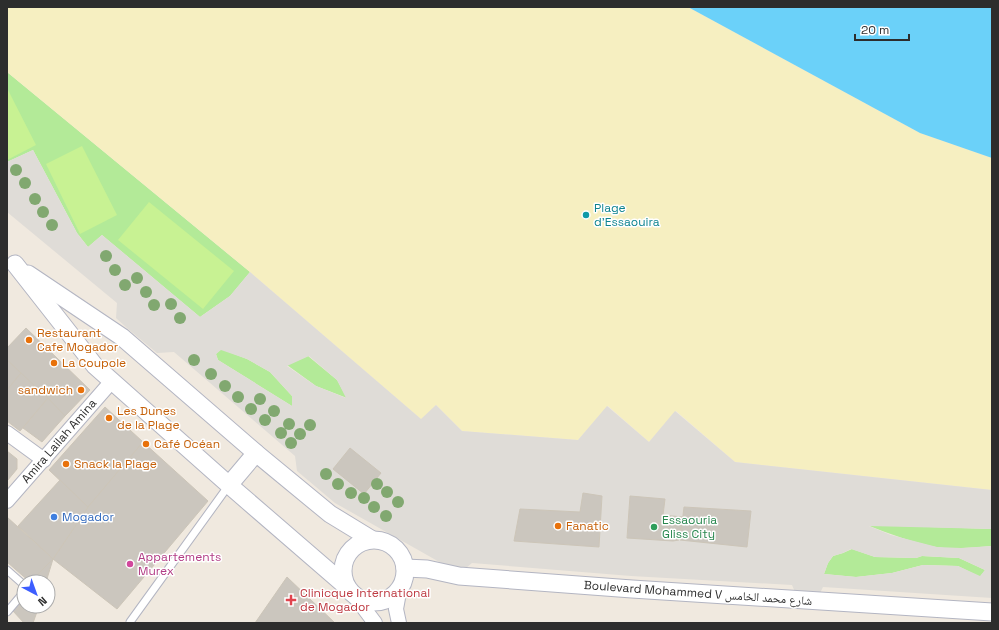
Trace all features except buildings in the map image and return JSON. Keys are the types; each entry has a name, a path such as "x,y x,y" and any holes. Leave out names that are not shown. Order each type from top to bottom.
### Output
{"street":[{"path":"11,261 95,366 229,486 350,591 363,600 374,602 384,600 394,595 404,578 405,568 403,559 398,550 381,540 371,539 361,542 352,548 346,556 343,566 343,577 350,591 375,623"},
{"path":"11,261 122,337 256,453 330,514 371,539"},
{"name":"Amira Lailah Amina","path":"7,501 112,381"},
{"path":"7,433 44,460"},
{"path":"229,486 256,453"},
{"name":"Boulevard Mohammed V شارع محمد الخامس","path":"405,568 427,569 460,576 632,589 992,612"},
{"path":"399,623 396,609 400,587"}],"lane":[{"path":"130,622 229,486"},
{"path":"7,570 16,578"},
{"path":"7,612 16,601"}],"green space":[{"path":"7,72 250,272 230,296 200,317 102,235 88,247 77,233 33,150 7,162"},
{"path":"7,88 36,145 7,160"},
{"path":"82,146 117,215 80,234 46,164"},
{"path":"149,202 234,271 203,309 118,240"},
{"path":"221,349 247,359 270,372 292,396 292,406 218,360 216,354"},
{"path":"308,356 337,380 347,398 316,386 287,365"},
{"path":"867,525 992,529 992,546 957,548 936,547 901,538"},
{"path":"852,549 875,557 916,558 922,556 959,558 985,570 980,577 958,566 923,565 892,573 856,577 824,574 828,563 833,556"}],"sand":[{"name":"Plage d'Essaouira","path":"7,7 688,7 920,133 992,158 992,490 735,462 676,411 649,442 608,406 578,440 462,431 436,405 422,420 250,272 7,72"}],"shaded area":[{"path":"33,150 77,233 88,247 102,235 200,317 230,296 250,272 421,419 436,405 462,431 578,440 607,406 649,442 675,411 735,462 992,490 992,529 869,526 891,535 937,547 961,548 992,546 992,598 823,587 820,593 795,592 792,585 631,576 472,563 466,568 450,568 335,503 297,471 295,456 174,352 157,353 128,329 116,318 117,303 7,212 7,162","holes":["221,350 247,359 270,372 292,396 292,406 218,360 216,354","309,356 337,380 346,398 316,386 287,366","602,496 599,547 514,541 520,509 580,512","630,497 664,499 663,515 682,517 679,540 673,541 627,537","684,507 751,511 747,547","851,549 875,557 916,558 922,556 959,558 985,570 980,576 958,566 923,565 892,573 856,577 824,574 828,563 833,556"]}],"water":[{"path":"688,7 992,7 992,158 920,133"}],"place":[{"name":"Plage d'Essaouira","path":"586,215"},
{"name":"Restaurant Cafe Mogador","path":"29,340"},
{"name":"La Coupole","path":"54,363"},
{"name":"sandwich","path":"81,390"},
{"name":"Les Dunes de la Plage","path":"109,418"},
{"name":"Café Océan","path":"146,444"},
{"name":"Snack la Plage","path":"66,464"},
{"name":"Mogador","path":"54,517"},
{"name":"Fanatic","path":"558,526"},
{"name":"Essaouria Gliss City","path":"654,527"},
{"name":"Appartements Murex","path":"130,564"},
{"name":"Clinicque International de Mogador","path":"291,600"}]}
